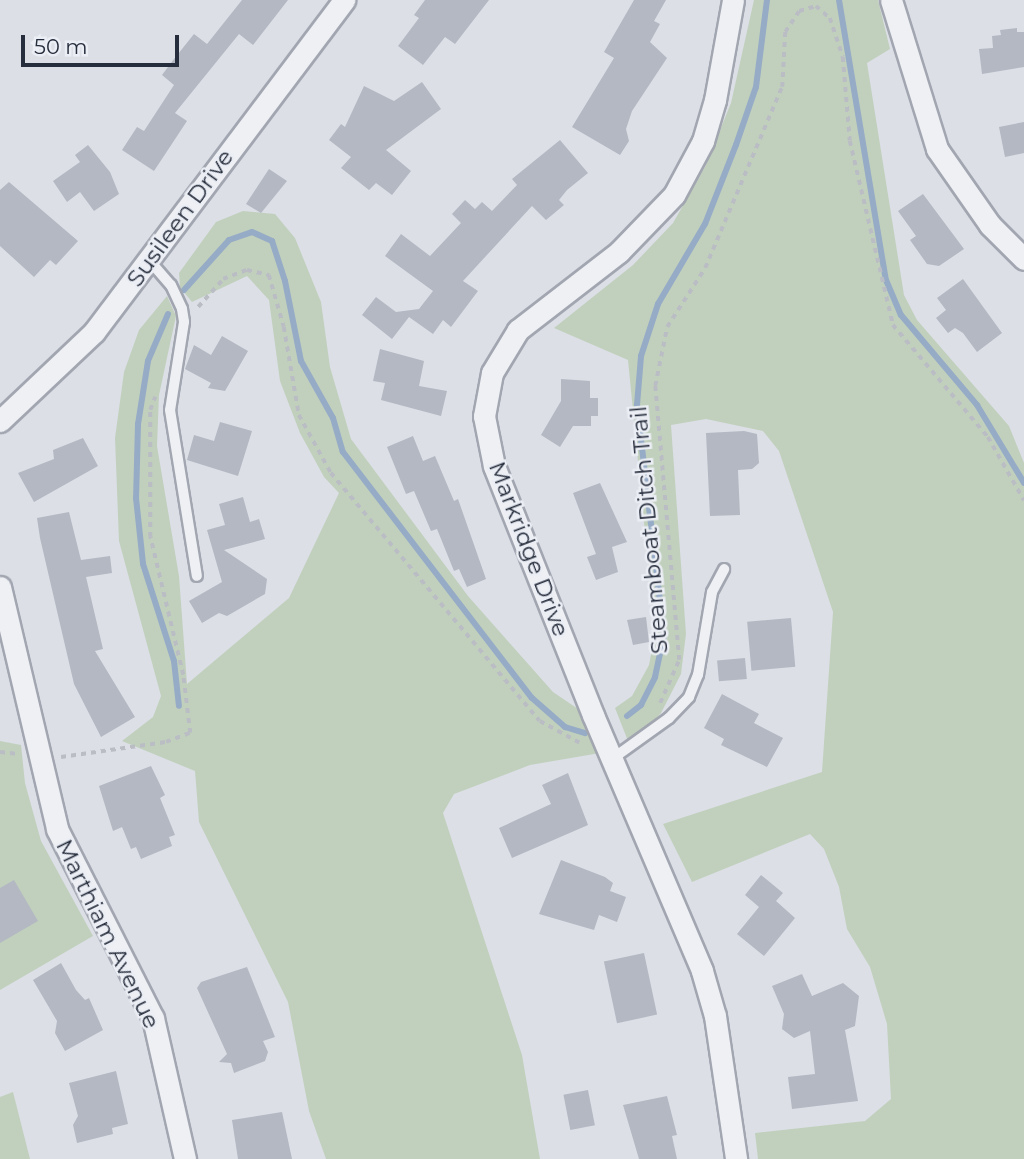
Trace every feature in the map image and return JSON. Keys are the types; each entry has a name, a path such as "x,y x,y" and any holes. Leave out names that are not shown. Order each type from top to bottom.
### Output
{"street":[{"name":"Susileen Drive","path":"0,421 69,359 149,260 344,0"},
{"name":"Markridge Drive","path":"733,0 703,141 674,195 619,252 518,330 492,373 486,393 484,416 495,466 610,755 702,971 715,1016 736,1159"},
{"path":"891,0 937,149 990,225 1024,259"},
{"name":"Marthiam Avenue","path":"0,587 39,758 66,854 153,1018 186,1159"}],"lane":[{"path":"149,260 176,293 184,322 170,410 197,576"},
{"path":"610,755 669,718 689,696 698,675 712,592 724,569"}],"path":[{"name":"Steamboat Ditch Trail","path":"657,710 679,660 654,386 667,327 705,268 782,87 785,32 799,11 816,6 830,18 843,57 850,141 893,325 988,437 1024,500"},
{"path":"184,322 223,279 247,270 269,275 284,327 299,415 331,473 540,721 610,755"},
{"path":"39,758 166,742 190,733 183,675 150,537 150,410 159,384"}],"green space":[{"path":"754,0 878,0 890,49 867,63 904,295 917,320 1009,426 1024,463 1024,1159 758,1159 755,1133 865,1121 891,1099 887,1024 870,967 847,929 839,887 824,849 810,834 692,882 663,824 822,772 833,612 779,451 763,431 706,419 671,425 686,634 681,674 661,713 630,746 615,708 632,696 649,665 655,634 628,360 554,328 633,265 673,223 705,167 731,103"},
{"path":"243,211 275,214 295,238 321,302 330,367 351,439 468,596 553,692 584,713 600,753 530,765 454,794 443,813 522,1055 540,1159 326,1159 309,1111 288,1002 199,822 195,771 122,741 153,717 161,696 119,541 115,438 124,372 139,330 167,296 176,316 159,395 157,446 179,576 187,684 289,598 339,493 324,477 300,433 280,381 269,300 247,276 192,302 180,287 179,273 216,222"},
{"path":"0,741 21,745 25,783 41,841 93,936 0,990"},
{"path":"13,1092 30,1159 0,1159 0,1097"}],"building":[{"path":"242,0 288,0 253,45 239,34 175,113 187,121 154,171 122,150 137,127 144,131 174,85 162,75 194,34 207,44"},
{"path":"425,0 489,0 455,44 445,37 423,65 398,46 419,18 414,15"},
{"path":"634,0 666,0 654,21 660,24 650,42 667,58 632,111 626,129 629,141 620,155 572,127 614,58 604,52"},
{"path":"1017,28 1017,32 1024,32 1024,67 982,74 979,49 993,48 992,36 1001,35 1000,30"},
{"path":"422,82 441,109 386,150 411,171 392,195 376,183 369,190 341,168 351,157 329,140 341,124 345,127 364,86 394,101"},
{"path":"1024,122 1024,153 1005,157 999,127"},
{"path":"560,140 588,173 567,190 559,200 564,205 546,220 532,206 463,281 478,291 451,327 443,320 433,334 409,317 392,339 362,315 376,297 396,312 419,309 433,291 385,256 401,234 430,256 461,223 452,214 465,200 475,209 482,202 492,211 517,185 512,179"},
{"path":"88,145 110,172 119,194 94,211 80,192 67,202 53,181 80,162 75,155"},
{"path":"269,169 287,181 261,213 246,204"},
{"path":"9,182 78,241 56,265 50,260 34,277 0,246 0,190"},
{"path":"923,194 964,249 939,266 927,264 910,240 916,236 898,211"},
{"path":"963,279 1002,333 977,352 963,333 955,328 948,333 936,318 946,310 937,298"},
{"path":"222,336 248,351 225,391 208,388 211,383 185,369 194,345 211,355"},
{"path":"380,349 424,361 419,386 447,391 441,416 381,400 385,383 373,381"},
{"path":"561,379 590,381 590,398 598,398 598,416 591,416 591,426 573,426 560,447 541,435 561,401"},
{"path":"220,422 252,431 238,476 187,460 194,435 214,441"},
{"path":"744,431 757,434 759,463 752,469 738,470 740,515 710,516 706,433"},
{"path":"413,436 423,461 435,456 454,501 458,499 486,579 467,587 459,569 454,571 437,529 431,531 414,491 406,494 387,447"},
{"path":"83,438 98,466 34,502 18,473 54,459 53,450"},
{"path":"600,483 627,542 612,547 618,572 596,580 587,557 596,554 573,493"},
{"path":"243,497 250,522 259,519 265,539 224,550 267,579 265,594 227,616 219,613 202,623 189,601 222,582 207,530 225,525 219,504"},
{"path":"69,512 81,560 110,556 112,573 86,577 103,649 95,651 135,717 101,737 74,684 37,518"},
{"path":"646,617 649,642 633,645 627,620"},
{"path":"791,618 795,667 751,671 747,622"},
{"path":"745,658 747,679 719,681 717,660"},
{"path":"722,694 759,714 754,723 783,738 767,767 721,745 724,739 704,728"},
{"path":"151,766 165,795 160,798 175,835 169,837 172,846 141,859 136,847 131,849 122,827 113,831 99,786"},
{"path":"568,773 588,825 512,858 499,828 551,804 542,785"},
{"path":"561,860 605,877 613,883 610,891 626,897 617,922 599,915 594,930 539,914"},
{"path":"761,875 783,893 776,901 795,918 764,956 737,934 759,907 745,895"},
{"path":"14,880 38,921 0,943 0,888"},
{"path":"644,953 657,1015 617,1023 604,962"},
{"path":"61,963 76,990 85,1000 89,998 103,1030 65,1051 55,1033 57,1021 33,980"},
{"path":"247,967 275,1037 263,1041 268,1052 265,1061 234,1073 231,1063 219,1062 227,1054 197,988 201,982"},
{"path":"802,974 812,996 843,983 859,996 855,1026 845,1030 858,1101 792,1109 788,1077 815,1074 810,1031 794,1038 782,1029 784,1014 772,986"},
{"path":"116,1071 128,1124 112,1128 113,1134 77,1143 73,1125 78,1116 69,1083"},
{"path":"588,1090 595,1125 570,1130 563,1095"},
{"path":"667,1096 677,1135 672,1136 677,1159 639,1159 623,1105"},
{"path":"282,1112 292,1159 238,1159 232,1120"}],"waterway":[{"path":"627,716 641,705 655,677 664,635 637,405 641,356 658,304 705,224 736,145 756,87 767,0"},
{"path":"839,0 886,280 901,315 977,405 1024,483"},
{"path":"184,290 229,240 252,232 272,241 285,281 301,361 333,418 343,452 532,698 565,727 585,733"},
{"path":"168,314 148,361 138,424 136,498 143,564 174,661 179,706"}]}
